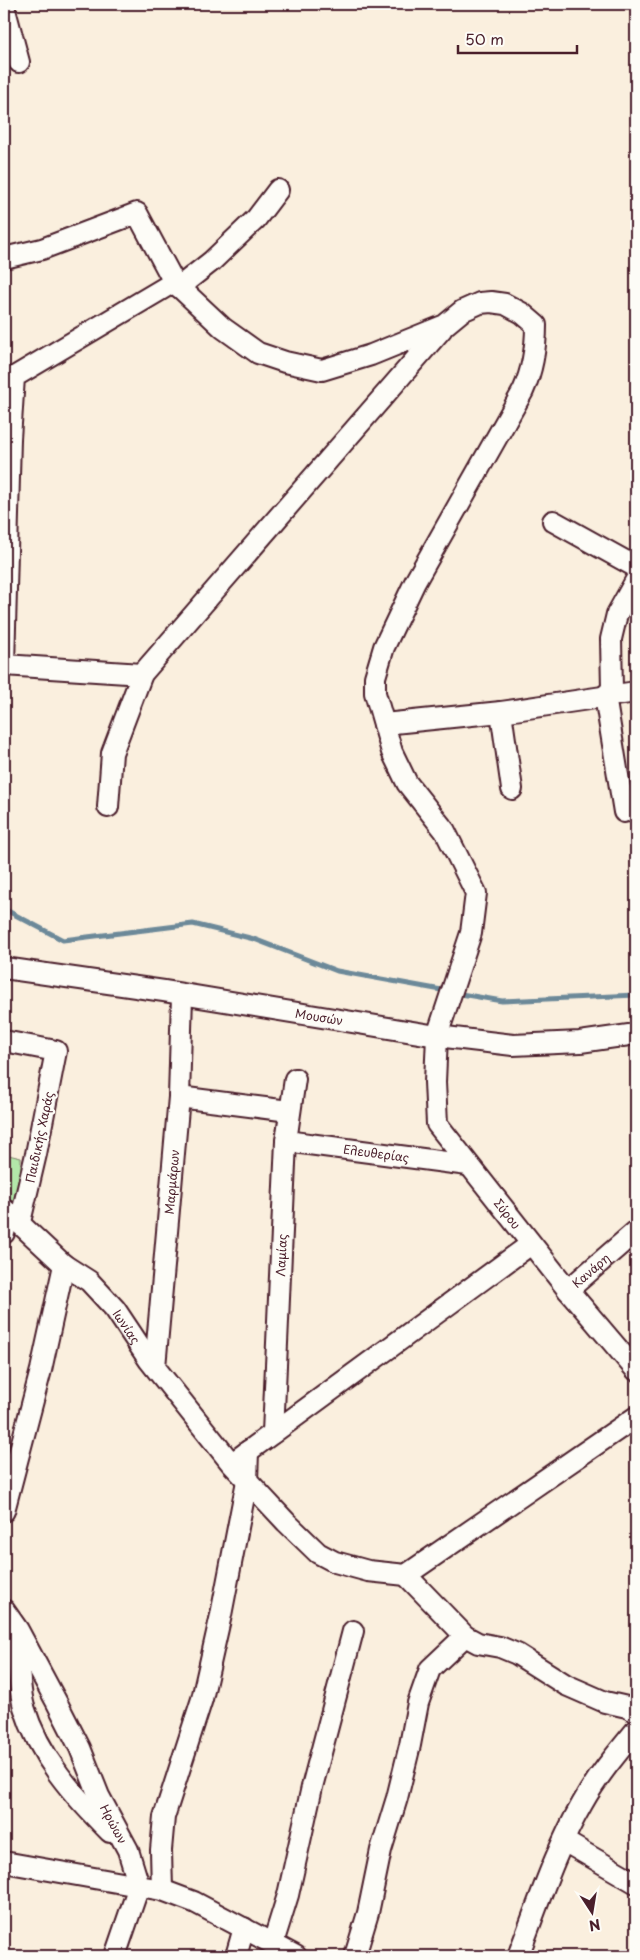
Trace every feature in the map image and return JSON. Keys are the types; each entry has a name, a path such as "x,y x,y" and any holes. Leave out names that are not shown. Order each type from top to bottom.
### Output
{"street":[{"path":"4,6 8,36 19,62"},
{"path":"142,674 4,665 7,439 14,377 177,285 212,261 256,219 278,190"},
{"path":"4,258 42,249 137,213 177,285 223,328 258,353 285,362 322,370 371,355 444,326"},
{"name":"Σύρου","path":"444,326 462,311 480,303 505,304 522,313 536,325 536,342 528,380 523,391 414,582 384,647 375,677 378,704 392,752 407,783 445,832 476,893 471,933 437,1036 435,1082 437,1124 568,1290 636,1370"},
{"path":"108,807 112,753 142,674 444,326"},
{"path":"552,521 636,568"},
{"path":"605,696 612,689 611,639 617,614 636,580"},
{"path":"384,724 501,712 636,692"},
{"path":"605,696 624,812"},
{"path":"501,712 512,790"},
{"name":"Μουσών","path":"4,968 437,1036 513,1045 580,1042 636,1034"},
{"name":"Μαρμάρων","path":"155,1367 179,1098 182,996"},
{"name":"Παιδικής Χαράς","path":"4,1041 56,1051 36,1154 9,1219"},
{"name":"Λαμίας","path":"273,1433 286,1141 295,1079"},
{"path":"179,1098 289,1110"},
{"name":"Ελευθερίας","path":"286,1141 468,1165"},
{"name":"Ιωνίας","path":"9,1219 64,1265 89,1282 115,1310 155,1367 231,1463 318,1553 335,1562 368,1571 406,1575"},
{"name":"Κανάρη","path":"568,1290 636,1231"},
{"path":"231,1463 531,1244"},
{"path":"4,1511 41,1370 64,1265"},
{"path":"636,1417 406,1575 465,1636 478,1643 500,1647 517,1654 566,1685 605,1702 627,1707 636,1712"},
{"path":"162,1890 160,1850 164,1817 202,1699 248,1481 248,1451"},
{"name":"Ηρώων","path":"4,1610 18,1630 80,1748 99,1796 128,1850 139,1886"},
{"path":"18,1630 24,1706 37,1738 53,1767 70,1790 128,1850"},
{"path":"273,1943 288,1895 312,1787 353,1631"},
{"path":"355,1956 368,1913 381,1850 401,1781 418,1702 430,1668 465,1636"},
{"path":"518,1956 564,1841 582,1804 609,1764 636,1730"},
{"path":"564,1841 636,1883"},
{"path":"4,1862 162,1890 194,1902 296,1956"},
{"path":"115,1956 139,1886"},
{"path":"236,1956 244,1928"}],"green space":[{"path":"4,1154 21,1158 20,1222 4,1209"}],"waterway":[{"path":"4,909 63,940 193,924 254,939 337,971 447,991"},
{"path":"455,993 502,1001 636,995"}]}
